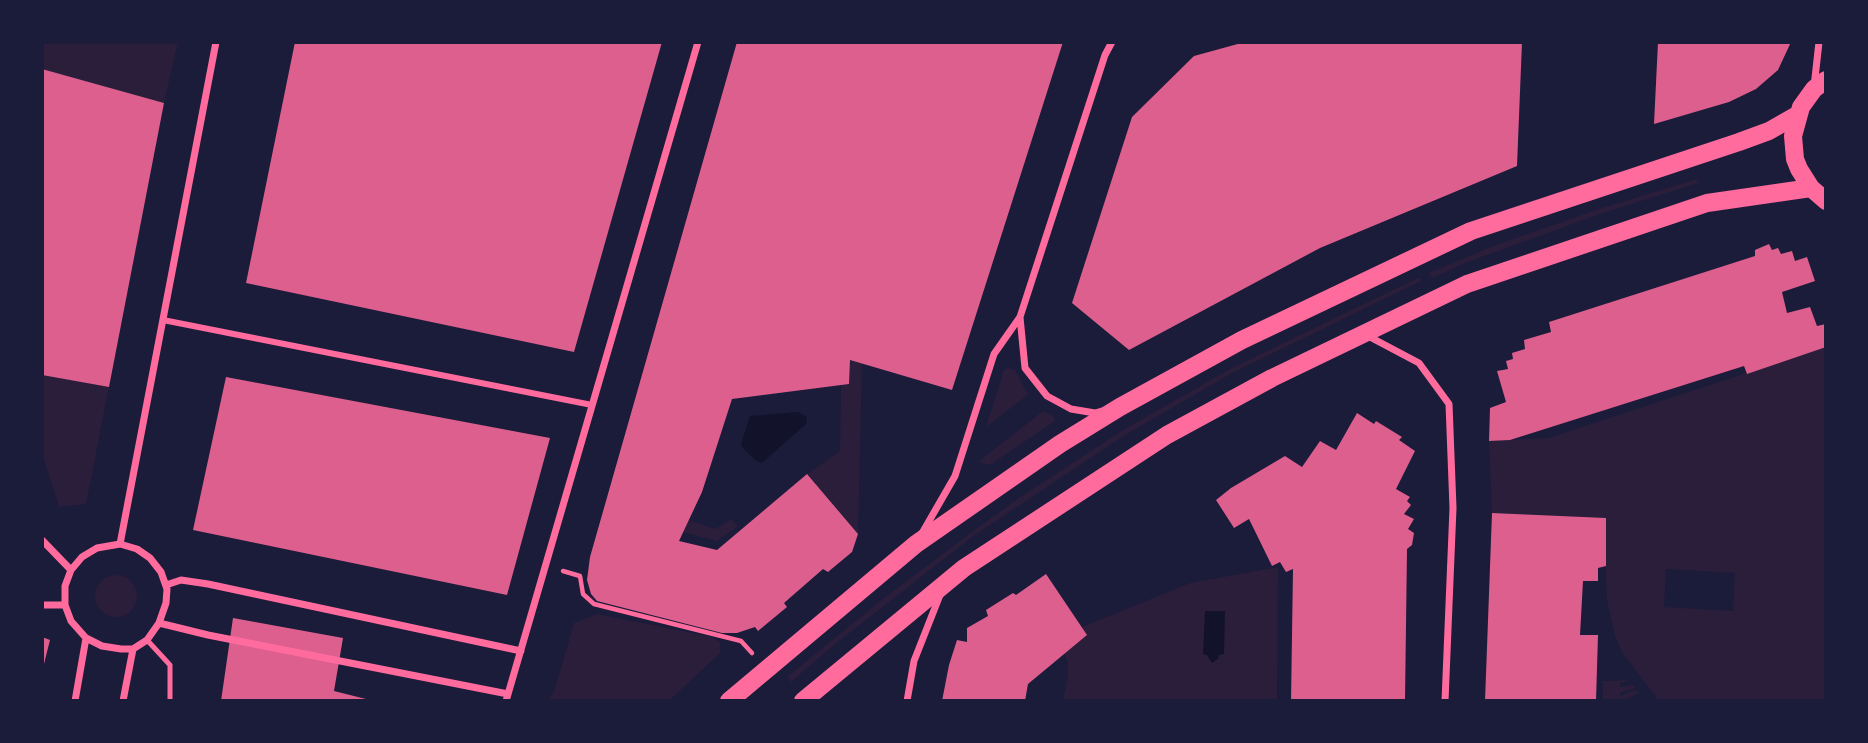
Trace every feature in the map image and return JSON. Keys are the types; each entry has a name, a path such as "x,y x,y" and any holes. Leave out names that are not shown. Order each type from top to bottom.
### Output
{"main road":[{"path":"729,701 916,544 1060,443 1120,407 1242,340 1471,232 1769,131 1797,115 1820,84"},
{"path":"1797,115 1793,136 1795,159 1804,179 1826,201"},
{"path":"803,701 944,584 1058,505 1167,435 1272,378 1467,284 1707,203 1811,188"}],"street":[{"path":"120,544 216,42"},
{"path":"159,623 507,697 698,42"},
{"path":"916,544 955,476 994,354 1020,317 1105,55 1112,42"},
{"path":"1819,42 1820,84"},
{"path":"1020,317 1025,368 1047,396 1070,409 1095,413 1120,407"},
{"path":"163,320 592,405"},
{"path":"1364,334 1419,363 1449,404 1452,508 1445,701"},
{"path":"42,540 71,570"},
{"path":"120,544 137,549 150,558 161,572 166,585 166,603 159,623 147,640 134,649 102,646 86,638 71,621 65,605 65,586 71,570 82,557 97,548 120,544"},
{"path":"166,585 181,580 208,584 521,651"},
{"path":"907,701 914,661 944,584"},
{"path":"42,605 65,605"},
{"path":"75,701 86,638"},
{"path":"123,701 134,649"}],"lane":[{"path":"147,640 170,665 170,701"}],"path":[{"path":"545,566 580,576 583,594 594,604 741,640 767,669"}],"shaded area":[{"path":"42,42 178,42 164,103 42,69"},
{"path":"1697,179 1698,183 1600,214 1465,263 1432,278 1429,273 1493,246"},
{"path":"1420,277 1421,281 1234,372 1125,435 972,537 791,682 787,677 879,602 969,534 1123,430 1232,368"},
{"path":"1826,347 1826,701 1659,701 1622,652 1615,636 1607,600 1606,518 1492,513 1489,441 1548,438","holes":["1666,569 1735,573 1733,611 1664,607"]},
{"path":"850,360 862,363 858,534 807,474 840,451 841,385"},
{"path":"1004,370 1015,370 1028,395 986,427"},
{"path":"42,375 109,387 86,504 59,507 42,453"},
{"path":"1043,411 1054,417 1055,421 990,465 978,462"},
{"path":"798,412 807,417 806,424 761,463 743,448 741,444 750,416"},
{"path":"731,519 738,526 717,541 683,532 689,520 715,529"},
{"path":"1278,567 1277,701 1063,701 1068,674 1064,653 1086,635 1082,627 1190,583"},
{"path":"116,575 131,581 137,596 131,611 116,617 101,611 95,596 101,581"},
{"path":"1205,611 1225,611 1224,654 1219,655 1212,663 1207,655 1203,654"},
{"path":"597,614 713,637 720,642 720,653 669,701 546,701 554,692 574,623"},
{"path":"1632,680 1620,683 1620,687 1632,685 1636,688 1620,693 1620,696 1635,690 1639,693 1622,701 1603,701 1603,681"}],"building":[{"path":"295,42 662,42 574,352 246,283"},
{"path":"737,42 1063,42 952,390 850,360 849,384 732,399 702,492 679,541 717,550 807,474 858,534 852,552 828,572 823,569 784,603 787,607 758,631 755,627 737,633 722,633 597,601 591,594 587,580 590,557"},
{"path":"1245,42 1522,42 1517,166 1320,248 1129,350 1072,303 1132,117 1194,56"},
{"path":"1658,42 1791,42 1778,70 1756,89 1729,102 1654,124"},
{"path":"42,69 164,103 109,387 42,375"},
{"path":"1769,244 1772,250 1778,248 1781,254 1792,251 1795,261 1807,257 1815,281 1782,292 1787,313 1810,307 1817,326 1826,324 1826,347 1747,374 1744,366 1510,440 1489,441 1490,408 1506,402 1497,371 1508,369 1506,361 1513,359 1512,353 1525,349 1524,340 1551,332 1549,322 1755,256 1755,250"},
{"path":"226,377 550,438 507,595 193,530"},
{"path":"1357,413 1402,437 1399,440 1415,451 1396,489 1410,497 1407,501 1411,505 1404,514 1414,519 1408,529 1414,533 1412,545 1407,549 1405,701 1291,701 1293,569 1286,572 1280,562 1272,566 1249,519 1234,528 1216,500 1285,456 1302,467 1320,441 1336,450"},
{"path":"1492,513 1606,518 1606,566 1598,568 1598,581 1583,581 1580,635 1598,635 1596,701 1485,701"},
{"path":"1046,574 1087,635 1028,684 1025,701 942,701 957,640 967,642 967,628 988,616 986,610 1013,593 1016,595"},
{"path":"233,618 343,638 334,691 374,701 221,701"},
{"path":"42,637 50,640 43,668 42,668"}]}
